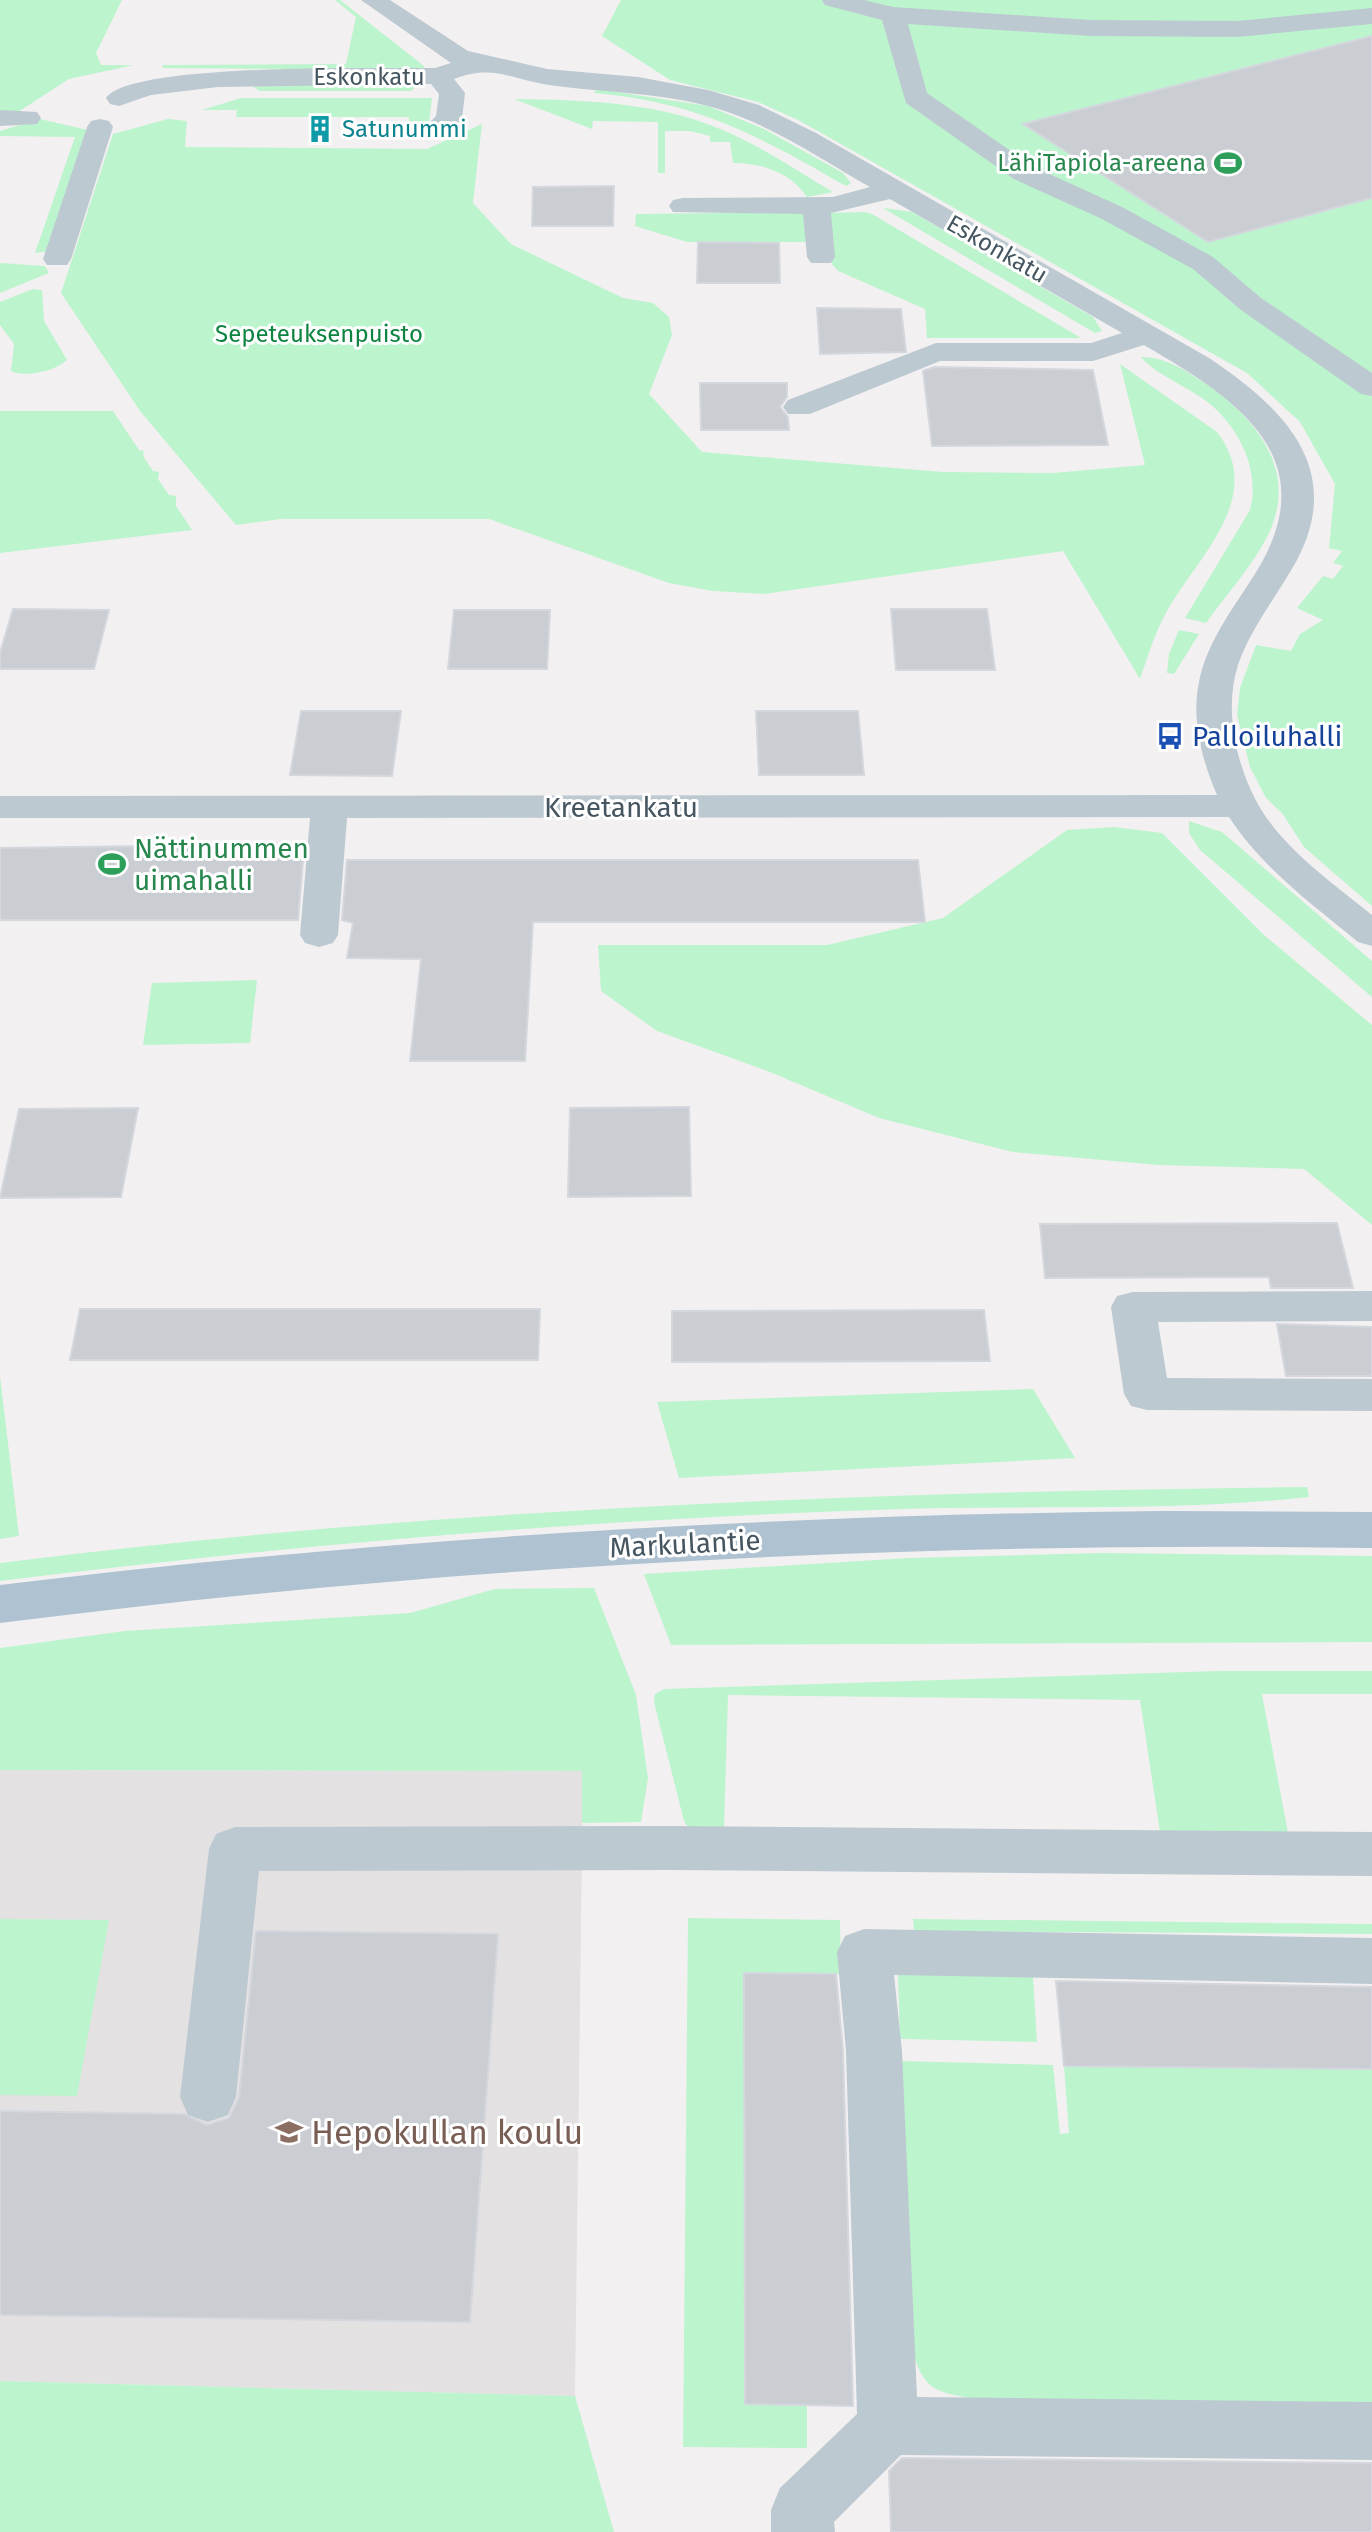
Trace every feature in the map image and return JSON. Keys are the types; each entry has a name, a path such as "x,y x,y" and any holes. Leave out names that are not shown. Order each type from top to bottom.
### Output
{"main road":[{"name":"Markulantie","path":"0,1604 135,1586 427,1561 757,1539 1062,1529 1372,1530"}],"street":[{"path":"373,0 438,46 477,62"},
{"path":"834,0 893,15 1091,28 1190,30 1292,25 1372,16"},
{"path":"893,15 915,97 1024,173 1112,213 1203,263 1251,304 1372,387"},
{"name":"Eskonkatu","path":"119,98 146,88 218,79 438,76 477,62 547,77 663,88 727,103 806,139 1198,364 1248,399 1279,433 1295,468 1299,506 1295,529 1234,634 1215,689 1218,743 1241,806 1258,832 1372,934"},
{"path":"435,130 449,119 452,93 438,76"},
{"path":"0,118 28,118"},
{"path":"57,259 100,127"},
{"path":"683,206 842,205 894,189"},
{"path":"816,205 821,257"},
{"path":"799,407 936,352 1093,352 1146,335"},
{"name":"Kreetankatu","path":"0,807 1241,806"},
{"path":"319,935 329,807"},
{"path":"1372,1306 1133,1307 1147,1394 1372,1395"},
{"path":"208,2097 235,1849 670,1848 1372,1854"},
{"path":"888,2426 874,2051 864,1952 1372,1961"},
{"path":"803,2532 802,2510 888,2426 1372,2431"}],"shaded area":[{"name":"Hepokullan koulu","path":"0,1770 583,1771 575,2396 0,2381"}],"green space":[{"path":"0,0 122,0 96,53 101,65 134,65 69,79 18,112 0,115"},
{"path":"335,0 340,0 424,66 423,70 163,68 162,65 346,64 356,17"},
{"path":"621,0 1372,0 1372,906 1304,847 1282,813 1266,798 1250,767 1237,715 1240,688 1256,645 1291,651 1300,634 1323,620 1297,608 1323,576 1333,579 1343,566 1333,563 1342,551 1329,548 1335,484 1300,422 1247,373 800,121 758,102 670,80 602,36"},
{"path":"286,84 418,85 411,91 260,91 253,87"},
{"path":"597,89 708,106 764,129 843,173 851,183 846,186 784,151 726,124 665,104 594,93"},
{"path":"241,98 432,98 429,123 409,123 409,117 236,117 237,110 202,110"},
{"path":"514,99 599,102 682,116 749,142 833,192 807,197 783,175 754,165 733,163 730,142 710,142 710,136 690,131 665,131 665,173 658,173 658,122 593,121 592,129"},
{"path":"40,119 88,130 50,251 35,253 75,137 0,136 0,131"},
{"name":"Sepeteuksenpuisto","path":"168,119 187,121 185,147 427,149 482,124 473,203 511,244 623,298 653,303 669,317 672,335 649,394 702,452 943,472 1053,473 1145,465 1120,364 1217,432 1230,456 1235,480 1231,503 1210,547 1163,619 1140,679 1063,551 764,594 713,591 669,583 489,519 281,519 236,525 140,411 61,293 113,134"},
{"path":"883,208 912,212 1093,317 1102,331 1095,333"},
{"path":"809,212 811,242 687,242 635,226 636,214"},
{"path":"865,212 1081,338 927,338 925,309 838,271 832,264 826,213"},
{"path":"0,263 45,266 49,273 0,293"},
{"path":"33,289 42,290 44,321 67,360 40,372 17,373 11,371 14,344 0,325 0,302"},
{"path":"1141,357 1178,367 1233,405 1261,438 1277,476 1278,498 1269,533 1254,559 1206,623 1185,618 1250,510 1253,494 1249,463 1235,433 1215,408"},
{"path":"0,411 113,411 139,450 144,451 143,456 153,471 159,472 158,479 169,495 176,496 176,506 192,530 0,553"},
{"path":"1179,630 1199,634 1174,674 1167,673 1169,654"},
{"path":"1189,821 1222,832 1372,961 1372,997 1200,850 1189,833"},
{"path":"1114,827 1162,833 1264,935 1372,1025 1372,1225 1304,1169 1158,1165 1013,1152 879,1118 770,1072 657,1031 601,991 598,945 827,945 943,918 1067,830"},
{"path":"257,980 250,1043 143,1045 152,983"},
{"path":"0,1376 19,1536 0,1539"},
{"path":"1033,1389 1075,1458 679,1478 657,1402"},
{"path":"1307,1487 1309,1497 1201,1505 928,1508 546,1527 327,1545 0,1581 0,1563 163,1544 489,1516 979,1493"},
{"path":"1102,1553 1372,1556 1372,1642 671,1645 644,1574 909,1558"},
{"path":"594,1588 636,1695 648,1778 641,1822 582,1823 582,1771 0,1770 0,1648 125,1631 410,1613 495,1589"},
{"path":"1218,1671 1372,1671 1372,1694 1262,1694 1288,1833 1160,1832 1140,1700 728,1695 724,1828 692,1834 684,1821 654,1702 655,1694 664,1689"},
{"path":"688,1918 840,1920 841,1974 744,1974 745,2404 807,2406 807,2448 683,2447"},
{"path":"0,1919 109,1920 77,2096 0,2095"},
{"path":"913,1919 1372,1924 1372,1934 914,1931"},
{"path":"898,1974 1033,1977 1037,2042 900,2039"},
{"path":"900,2061 1053,2065 1060,2134 1069,2133 1064,2066 1372,2069 1372,2405 970,2398 934,2388 923,2376 914,2356"},
{"path":"0,2381 575,2396 614,2532 0,2532"}],"building":[{"name":"LähiTapiola-areena","path":"1372,36 1372,198 1208,242 1023,124"},
{"path":"614,186 613,226 532,226 533,187"},
{"path":"698,242 779,243 780,283 697,283"},
{"path":"817,308 901,309 906,352 820,354"},
{"path":"934,367 1093,370 1108,445 932,446 923,371"},
{"path":"700,383 787,383 787,397 780,407 788,417 789,430 701,430"},
{"path":"13,609 109,610 94,669 0,669 0,653"},
{"path":"891,609 987,609 995,670 896,670"},
{"path":"454,610 550,610 547,669 448,669"},
{"path":"301,711 401,711 392,776 290,775"},
{"path":"756,711 858,711 864,775 759,775"},
{"path":"296,844 294,860 303,860 298,920 0,920 0,848"},
{"path":"347,860 918,860 925,922 533,922 525,1061 410,1061 421,959 347,958 353,923 342,920"},
{"path":"689,1107 691,1196 568,1197 570,1108"},
{"path":"138,1108 121,1197 0,1198 19,1109"},
{"path":"1337,1223 1353,1288 1271,1288 1269,1277 1045,1278 1040,1224"},
{"path":"80,1309 540,1309 538,1360 70,1360"},
{"path":"984,1310 990,1361 672,1362 672,1311"},
{"path":"1277,1324 1372,1327 1372,1376 1286,1376"},
{"path":"256,1931 498,1934 470,2322 0,2315 0,2111 184,2114 207,2125 229,2118 239,2097"},
{"path":"744,1973 836,1974 843,2051 853,2406 745,2404"},
{"path":"1056,1981 1372,1987 1372,2069 1064,2066"},
{"path":"902,2458 1372,2463 1372,2532 891,2532 889,2471"}],"place":[{"name":"Satunummi","path":"320,129"},
{"name":"LähiTapiola-areena","path":"1228,163"},
{"name":"Palloiluhalli","path":"1170,736"},
{"name":"Nättinummen uimahalli","path":"112,864"},
{"name":"Hepokullan koulu","path":"289,2132"}]}
